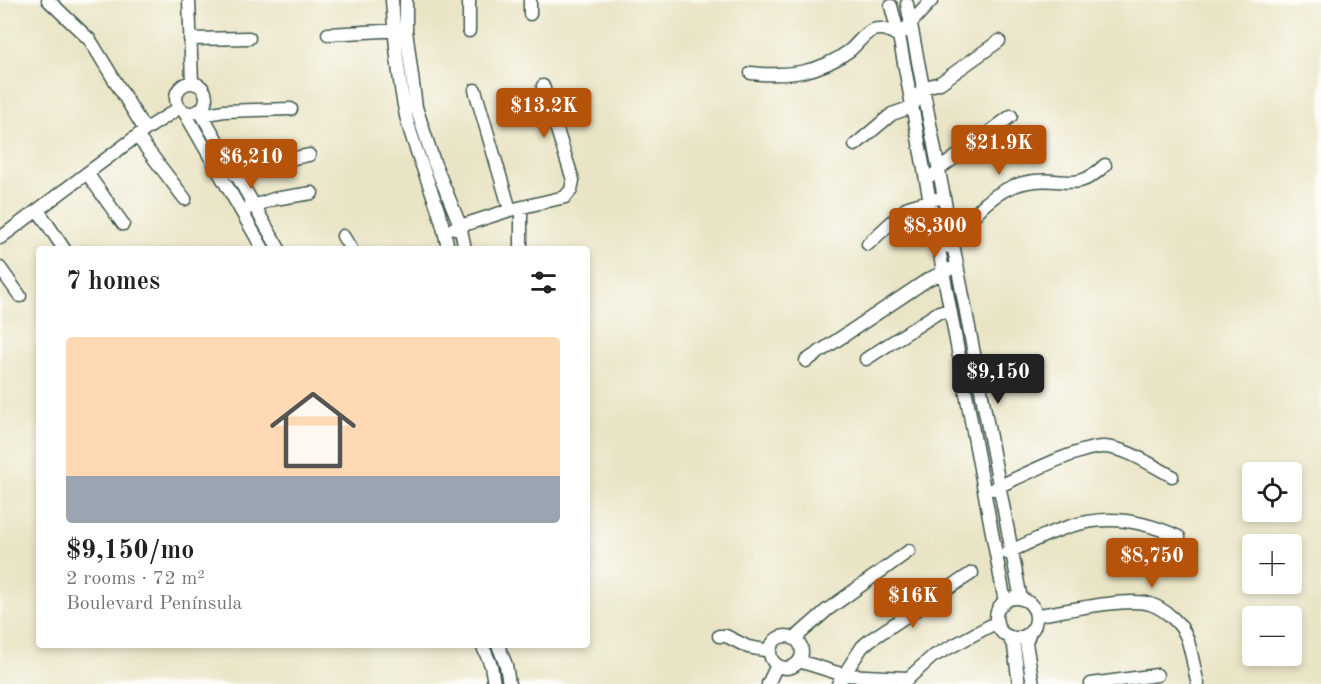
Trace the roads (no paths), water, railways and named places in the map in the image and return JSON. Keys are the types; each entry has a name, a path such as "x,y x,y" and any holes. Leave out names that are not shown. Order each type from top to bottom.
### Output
{"street":[{"path":"48,0 90,40 141,133 185,199"},
{"path":"189,0 192,83"},
{"path":"392,0 416,107 434,162 460,225 464,246"},
{"path":"406,0 400,30 406,115 420,163 445,232 447,246"},
{"path":"469,0 469,32"},
{"path":"530,0 530,14"},
{"path":"899,36 932,0"},
{"path":"887,3 896,8 909,2 910,25 1021,599"},
{"path":"887,3 899,36 1005,602"},
{"path":"751,73 784,76 820,68 856,46 869,31 882,28 899,36"},
{"path":"328,34 400,30"},
{"path":"190,39 249,39"},
{"path":"855,145 892,114 912,107 922,88 940,83 999,41"},
{"path":"201,113 206,102 201,86 187,83 178,88 175,99 261,246"},
{"path":"445,232 460,225 565,197 571,190 573,180 543,86"},
{"path":"475,90 516,209 521,246"},
{"path":"0,238 141,133 182,111 201,113 291,109"},
{"path":"201,113 277,246"},
{"path":"927,184 938,170 1011,116"},
{"path":"235,175 256,166 309,155"},
{"path":"941,258 981,206 997,194 1035,181 1071,183 1084,181 1094,176 1105,165"},
{"path":"87,173 123,224"},
{"path":"241,212 253,205 312,194"},
{"path":"868,244 908,207 943,197"},
{"path":"38,210 62,246"},
{"path":"343,236 349,246"},
{"path":"806,361 927,280 956,266"},
{"path":"0,268 20,296"},
{"path":"866,359 939,312 950,310"},
{"path":"984,493 1086,449 1105,447 1128,453 1172,476"},
{"path":"996,559 1071,525 1092,520 1136,521 1155,526 1179,537"},
{"path":"794,639 827,610 909,551"},
{"path":"841,680 862,647 870,640 972,573"},
{"path":"1030,632 1021,637 1008,636 1003,633 997,622 998,609 1005,602 1014,599 1027,602 1039,615 1129,602 1149,604 1162,610 1176,622 1187,637 1198,684"},
{"path":"1033,684 1026,643 1035,625 1035,612"},
{"path":"799,661 841,680 905,681 932,657 997,622"},
{"path":"719,636 726,636 748,647 770,651"},
{"path":"783,636 794,639 802,651 799,661 786,668 777,665 770,651 774,641 783,636"},
{"path":"1008,636 1014,647 1019,684"},
{"path":"483,648 491,665 494,684"},
{"path":"499,648 506,665 509,684"},
{"path":"768,684 777,665"},
{"path":"1091,684 1157,675"}]}
